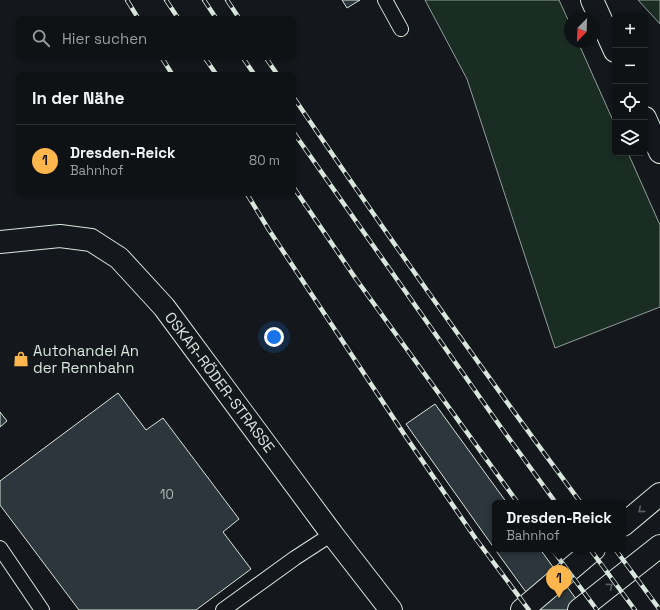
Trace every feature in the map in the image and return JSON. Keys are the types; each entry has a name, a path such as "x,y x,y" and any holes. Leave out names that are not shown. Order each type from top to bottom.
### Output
{"street":[{"path":"592,0 614,48"},
{"path":"646,120 660,152"},
{"name":"OSKAR-RÖDER-STRASSE","path":"0,242 60,236 91,240 119,258 164,307 332,534 391,610"},
{"path":"626,522 660,494"},
{"path":"579,610 660,546"},
{"path":"522,610 590,552"}],"lane":[{"path":"385,0 401,29"},
{"path":"223,610 332,534"},
{"path":"0,548 42,610"}],"green space":[{"path":"425,0 559,0 564,12 564,48 581,48 612,118 612,156 629,156 660,225 660,307 555,348 467,79"},
{"path":"638,0 660,0 660,24"}],"building":[{"path":"342,0 360,0 347,8"},
{"path":"118,393 146,430 163,418 239,519 223,532 251,569 196,610 79,610 0,505 0,481"},
{"path":"435,404 505,500 492,500 492,545 406,424"},
{"path":"0,412 7,421 0,427"},
{"path":"497,552 542,552 584,610 539,610"}],"railway":[{"path":"127,0 137,16"},
{"path":"166,0 177,16"},
{"path":"204,0 215,16"},
{"path":"227,0 238,16"},
{"path":"163,60 171,72"},
{"path":"206,60 215,72"},
{"path":"244,60 253,72"},
{"path":"267,60 276,72"},
{"path":"296,101 435,302 579,500"},
{"path":"296,136 554,500"},
{"path":"296,191 356,279 516,500"},
{"path":"248,196 269,230 406,437 476,539 529,610"},
{"path":"554,552 597,610"},
{"path":"592,552 635,610"},
{"path":"617,552 660,610"}],"place":[{"name":"Autohandel An der Rennbahn","path":"21,359"},
{"name":"Dresden-Reick","path":"559,598"}]}
